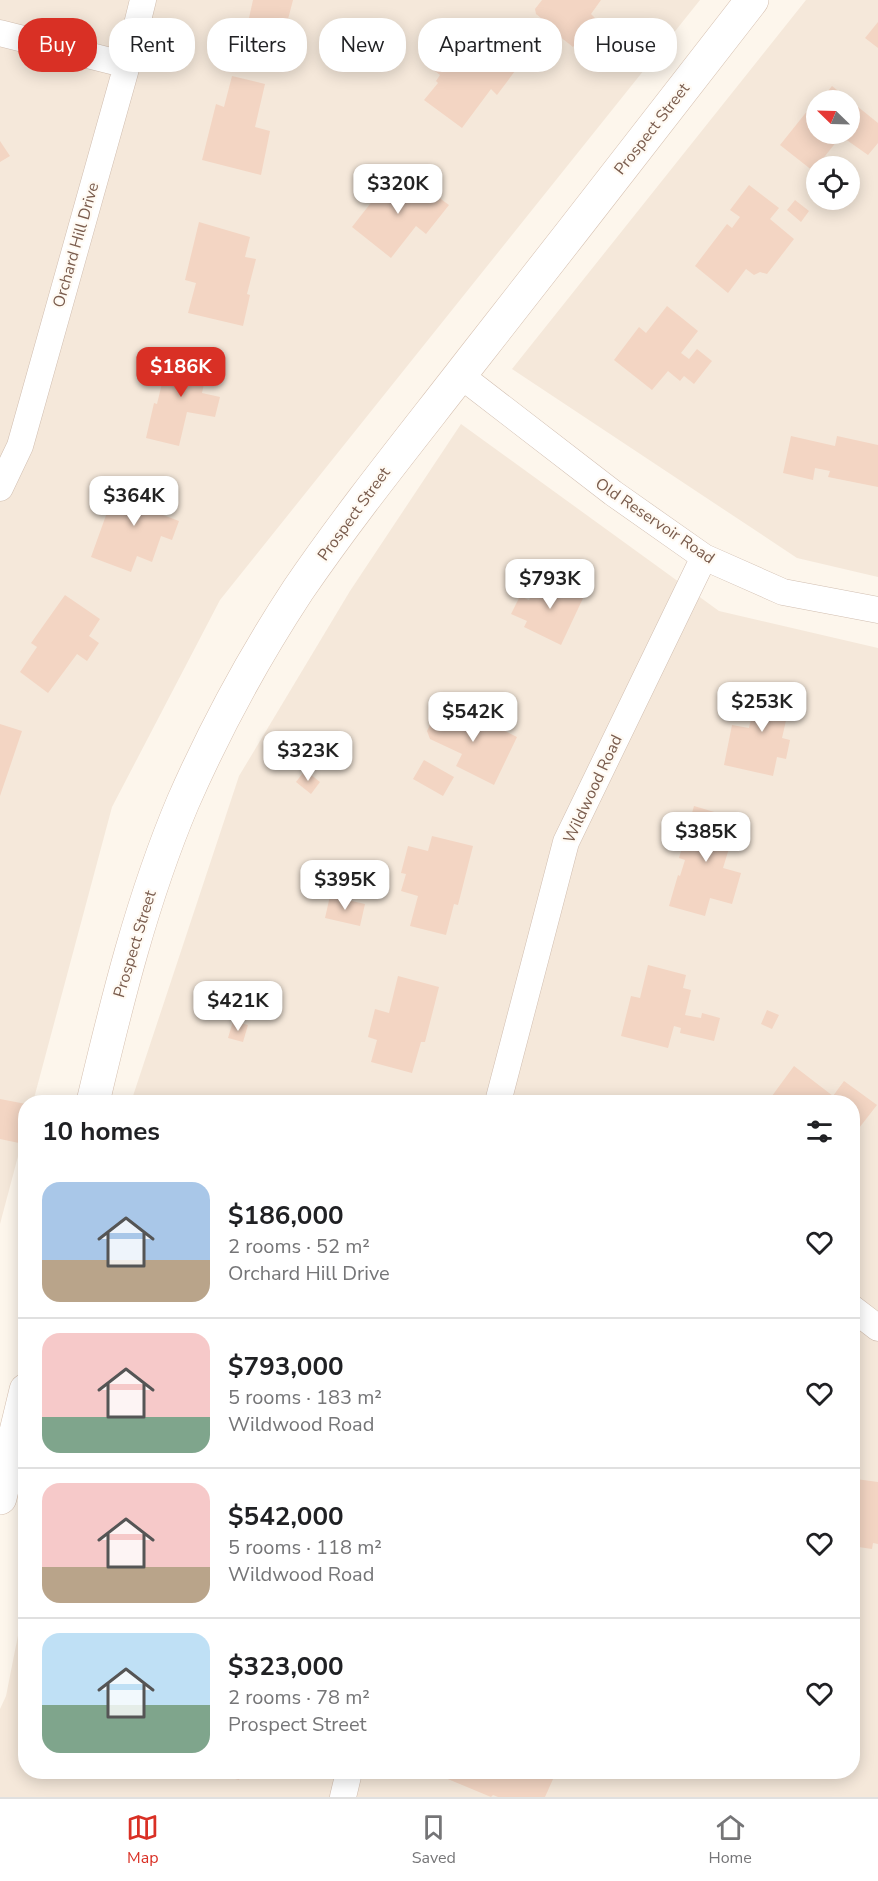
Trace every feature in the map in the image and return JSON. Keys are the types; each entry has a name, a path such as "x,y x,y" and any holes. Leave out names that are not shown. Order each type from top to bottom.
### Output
{"main road":[{"name":"Prospect Street","path":"95,1095 142,914 183,802 209,747 266,641 372,487 752,0"},
{"path":"0,1498 18,1423"}],"street":[{"name":"Orchard Hill Drive","path":"139,18 143,0"},
{"path":"0,33 109,60"},
{"name":"Orchard Hill Drive","path":"0,488 20,446 125,72"},
{"name":"Old Reservoir Road","path":"460,375 613,493 704,557 783,592 878,610"},
{"name":"Wildwood Road","path":"500,1095 566,842 704,557"},
{"path":"860,1314 878,1329"},
{"path":"343,1797 347,1779"}],"shaded area":[{"path":"0,0 700,0 677,29 677,18 574,18 574,72 642,72 220,600 112,807 35,1095 18,1095 18,1156 0,1224"},
{"path":"806,0 878,0 878,577 797,558 512,369"},
{"path":"461,424 719,611 878,648 878,1797 0,1797 0,1709 6,1696 18,1635 18,1779 860,1779 860,1095 133,1095 239,776 350,591"}],"building":[{"path":"253,0 293,0 288,18 249,18"},
{"path":"542,0 601,0 591,14 595,18 574,18 573,47 562,38 562,18 541,18 536,14 535,9"},
{"path":"878,22 878,48 865,38"},
{"path":"436,72 514,72 497,95 491,89 462,128 424,100 438,83 436,81 440,75"},
{"path":"232,76 265,84 255,127 270,131 261,175 202,160 216,104 224,107"},
{"path":"860,109 878,123 878,143 868,155 852,144 860,144"},
{"path":"806,112 806,144 835,144 825,156 806,156 806,165 780,145"},
{"path":"0,141 10,156 0,162"},
{"path":"380,177 387,183 390,179 409,195 419,183 449,205 426,234 416,226 391,258 352,227 377,195 370,190"},
{"path":"749,185 779,208 770,219 794,239 767,274 760,272 754,275 746,269 728,293 695,266 727,224 732,228 740,217 730,210"},
{"path":"795,200 809,211 801,222 787,210"},
{"path":"199,222 250,237 245,257 256,259 247,294 250,295 243,326 188,313 196,283 185,280"},
{"path":"667,306 698,331 681,353 689,359 697,349 712,361 694,384 684,376 680,381 668,371 652,390 614,360 639,327 646,333"},
{"path":"170,350 209,360 202,393 220,397 215,417 187,412 179,446 146,438"},
{"path":"791,436 835,446 837,436 878,445 878,487 828,477 830,471 815,468 813,480 783,473"},
{"path":"130,476 164,489 155,512 179,521 172,540 161,536 152,562 137,556 131,572 91,557 109,507 117,510"},
{"path":"548,576 585,594 561,645 524,627 527,621 511,614 520,596 529,600 535,587 541,589"},
{"path":"65,595 100,619 89,636 99,643 87,661 77,654 48,693 20,672 37,647 31,643"},
{"path":"759,683 793,690 782,738 790,740 786,759 777,757 773,776 724,765 732,725 749,728"},
{"path":"440,705 477,721 479,718 517,737 494,785 456,766 462,754 430,739 427,731"},
{"path":"0,724 22,731 0,796"},
{"path":"424,760 454,777 443,796 413,779"},
{"path":"305,770 320,782 311,794 296,782"},
{"path":"694,806 738,819 723,868 741,873 732,904 710,898 705,916 669,906 685,860 679,858"},
{"path":"432,836 473,846 458,905 454,904 446,935 410,926 418,896 401,891 406,874 401,873 408,846 428,851"},
{"path":"330,896 365,904 360,926 325,918"},
{"path":"648,965 686,975 683,988 691,990 685,1015 701,1018 702,1013 720,1018 714,1041 680,1033 681,1028 674,1026 668,1048 621,1036 631,996 640,998"},
{"path":"398,976 439,987 425,1042 421,1042 412,1073 371,1062 377,1040 368,1037 375,1009 389,1013"},
{"path":"767,1010 779,1015 772,1029 761,1024"},
{"path":"233,1021 248,1025 243,1042 228,1038"},
{"path":"794,1066 832,1095 773,1095"},
{"path":"844,1081 877,1105 860,1127 860,1095 834,1095"},
{"path":"0,1099 18,1102 18,1143 0,1139"},
{"path":"860,1480 878,1482 878,1544 873,1543 872,1549 860,1547"},
{"path":"448,1779 553,1779 545,1797 498,1797 493,1795 491,1797"}]}
